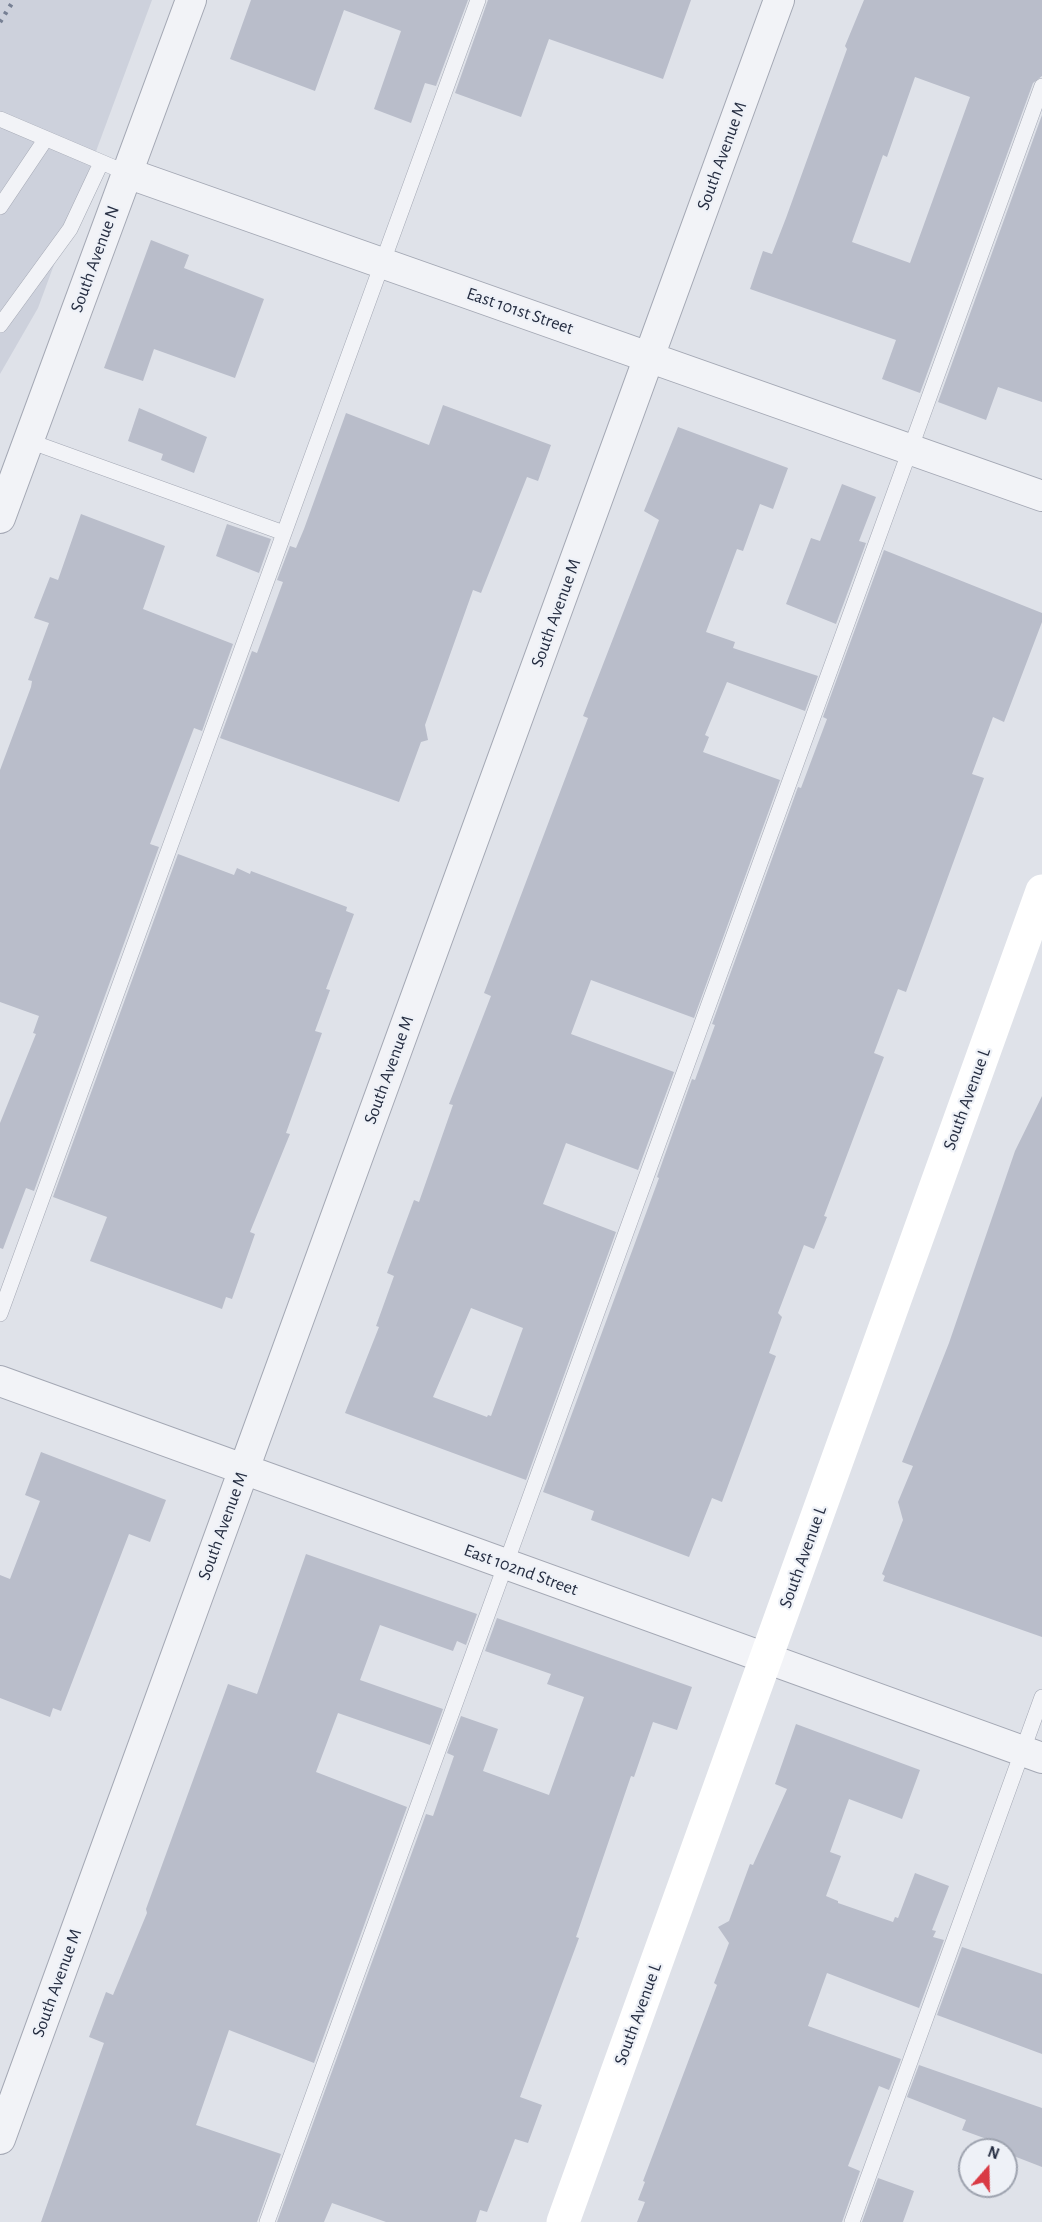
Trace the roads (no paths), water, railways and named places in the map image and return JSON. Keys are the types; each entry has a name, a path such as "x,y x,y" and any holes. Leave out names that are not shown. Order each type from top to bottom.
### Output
{"street":[{"name":"South Avenue N","path":"0,518 28,441 114,168 190,0"},
{"name":"South Avenue M","path":"0,2139 779,0"},
{"name":"East 101st Street","path":"114,168 1042,496"},
{"name":"South Avenue L","path":"562,2222 1042,891"},
{"name":"East 102nd Street","path":"0,1381 1032,1754"}],"lane":[{"path":"0,1314 478,0"},
{"path":"267,2222 912,450 1042,86"},
{"name":"East 101st Street","path":"0,119 114,168"},
{"path":"0,207 45,140"},
{"path":"0,325 114,168"},
{"path":"28,441 284,533"},
{"path":"852,2222 1032,1754 1042,1697"}],"railway":[{"path":"0,22 14,0"}]}
